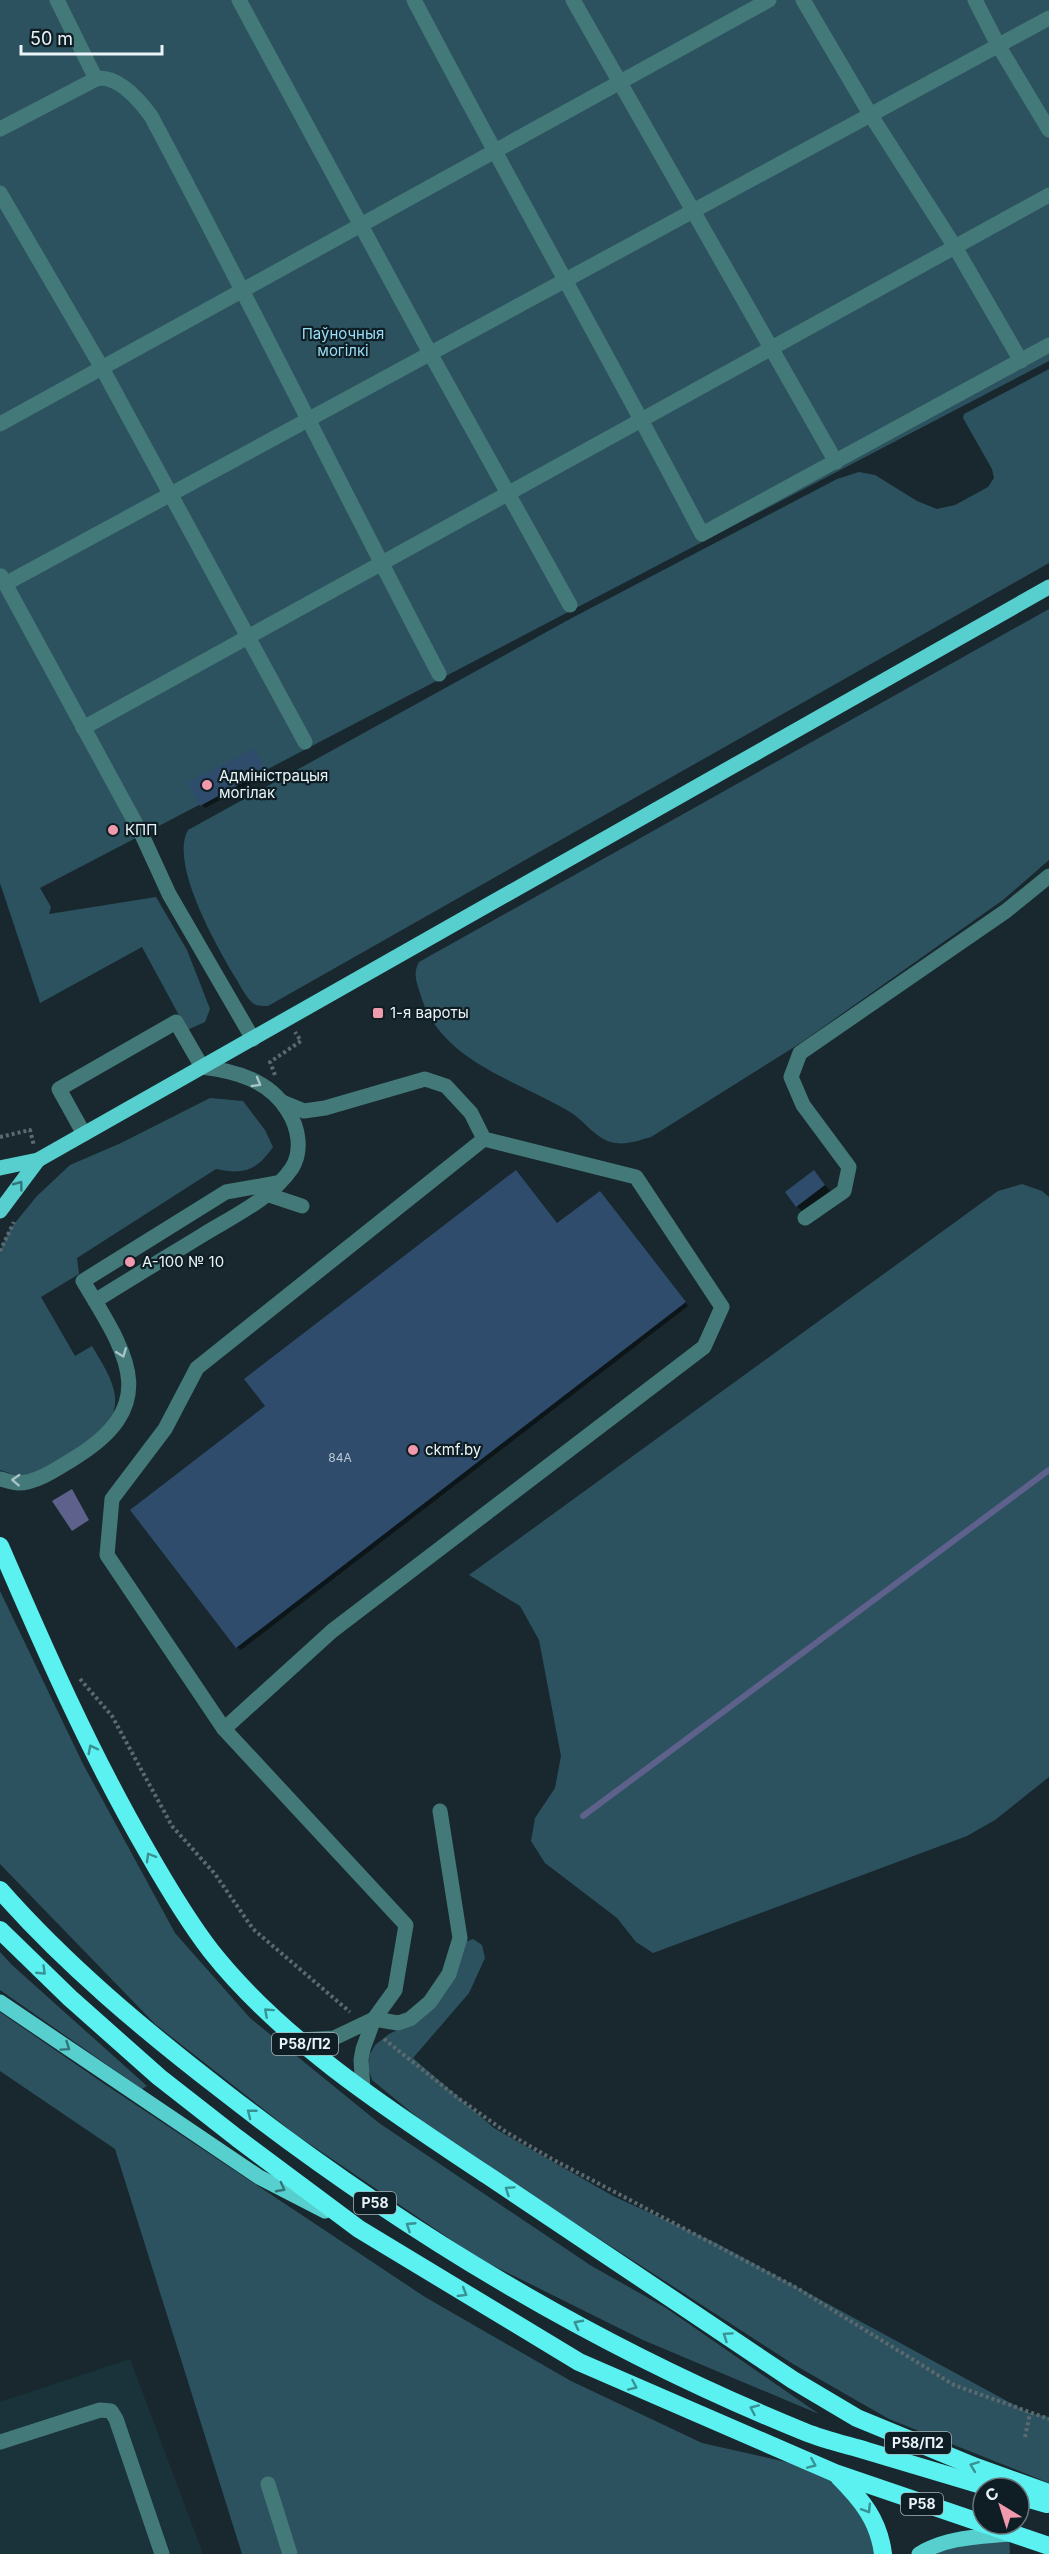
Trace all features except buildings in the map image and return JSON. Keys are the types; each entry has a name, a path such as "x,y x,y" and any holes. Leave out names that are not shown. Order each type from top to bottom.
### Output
{"highway":[{"name":"Р58/П2","path":"0,1546 81,1728 118,1801 182,1911 212,1952 248,1994 300,2040 363,2089 468,2163 793,2380 868,2423 976,2467 1049,2493"},
{"name":"Р58","path":"0,1890 85,1977 177,2055 272,2130 356,2191 455,2255 579,2325 679,2375 807,2433 971,2482"},
{"name":"Р58","path":"0,1930 70,1998 159,2077 359,2229 579,2362 836,2474 971,2521"},
{"path":"836,2474 861,2499 875,2521 883,2554"},
{"path":"1031,2500 1049,2505"},
{"name":"Р58","path":"1016,2536 1049,2546"}],"main road":[{"path":"0,1168 38,1160 1049,587"},
{"path":"0,1211 38,1160"},
{"path":"0,2002 259,2177 359,2229"},
{"path":"919,2554 947,2541 991,2536"}],"street":[{"path":"57,0 96,79"},
{"path":"239,0 430,353 570,605"},
{"path":"414,0 494,152 643,420 702,534 1049,345"},
{"path":"573,0 836,462"},
{"path":"0,424 769,0"},
{"path":"803,0 870,114 956,247 1021,361"},
{"path":"975,0 998,45 1049,130"},
{"path":"253,1039 169,894 142,835 2,579 171,494 1049,18"},
{"path":"0,129 103,77 122,87 140,101 152,116 244,289 381,564 439,674"},
{"path":"0,193 102,368 249,636 304,742"},
{"path":"83,728 1049,195"},
{"path":"805,1218 844,1191 849,1167 803,1105 791,1077 800,1053 1006,911 1049,876"},
{"path":"84,1134 59,1089 176,1022 202,1067 223,1070 254,1080 282,1102 304,1111 325,1108 425,1078 446,1086 471,1113 484,1139 636,1177 723,1307 704,1347 332,1631 224,1729"},
{"path":"95,1301 273,1189 292,1167 298,1150 298,1136 294,1120 282,1102"},
{"path":"363,2089 361,2060 369,2024 395,1990 406,1925 224,1729 107,1555 112,1499 165,1429 197,1368 484,1139"},
{"path":"0,1479 19,1483 48,1474 108,1435 125,1408 130,1392 129,1372 114,1333 83,1281 226,1192 273,1189 302,1206"},
{"path":"300,2040 334,2038 369,2024 398,2023 410,2019 430,2002 449,1974 460,1938 440,1811"},
{"path":"0,2442 100,2410 111,2411 116,2419 162,2554"},
{"path":"268,2484 290,2554"}],"path":[{"path":"75,1673 112,1716 172,1826 215,1874 253,1929 458,2098 506,2132 552,2159 797,2288 954,2385 1049,2419"},
{"path":"1025,2437 1030,2413"}],"shaded area":[{"path":"130,2359 203,2554 0,2554 0,2402"}],"green space":[{"name":"Паўночныя могілкі","path":"0,0 1049,0 1049,361 40,888 51,907 49,914 156,897 187,950 210,1009 205,1022 187,1030 142,947 40,1003 0,883"},
{"path":"1049,369 1049,563 268,1006 256,1005 248,998 207,926 190,883 185,863 184,845 188,830 570,619 837,479 859,472 875,475 917,501 937,509 955,505 988,487 994,478 992,469 963,418 964,414"},
{"path":"1049,609 1049,860 1003,900 802,1042 651,1137 633,1142 615,1143 596,1134 570,1112 503,1078 461,1052 444,1036 430,1016 416,981 419,962"},
{"path":"210,1098 243,1101 265,1130 273,1147 261,1161 249,1169 234,1171 216,1169 77,1258 79,1274 41,1297 75,1356 92,1346 112,1383 115,1397 113,1412 107,1425 96,1437 82,1448 51,1465 23,1478 0,1470 0,1251 10,1229 37,1196 70,1165 121,1143"},
{"path":"1022,1184 1042,1191 1049,1197 1049,1777 995,1820 967,1836 653,1953 636,1942 617,1918 545,1863 531,1841 535,1818 555,1788 561,1756 539,1640 520,1606 469,1575 998,1191"},
{"path":"0,1591 83,1764 175,1933 250,2018 379,2123 590,2265 666,2308 819,2414 643,2340 478,2258 295,2134 155,2024 0,1864"},
{"path":"473,1939 482,1945 485,1958 469,1993 413,2058 494,2128 613,2196 716,2243 1029,2413 1049,2417 1049,2483 889,2419 793,2364 439,2135 372,2080 368,2067 370,2054 375,2045 389,2034 414,2022 463,1943"},
{"path":"0,1952 147,2086 142,2089 0,1990"},
{"path":"0,2012 425,2297 571,2381 702,2443 835,2473 883,2554 242,2554 115,2149 0,2071"},
{"path":"1000,2536 1009,2536 1010,2554 919,2554"}],"water":[{"path":"72,1489 89,1520 72,1531 52,1501"}],"waterway":[{"path":"583,1816 1049,1470"}],"place":[{"name":"Адміністрацыя могілак","path":"207,785"},
{"name":"КПП","path":"113,830"},
{"name":"1-я вароты","path":"378,1013"},
{"name":"А-100 № 10","path":"130,1262"},
{"name":"ckmf.by","path":"413,1450"}]}
